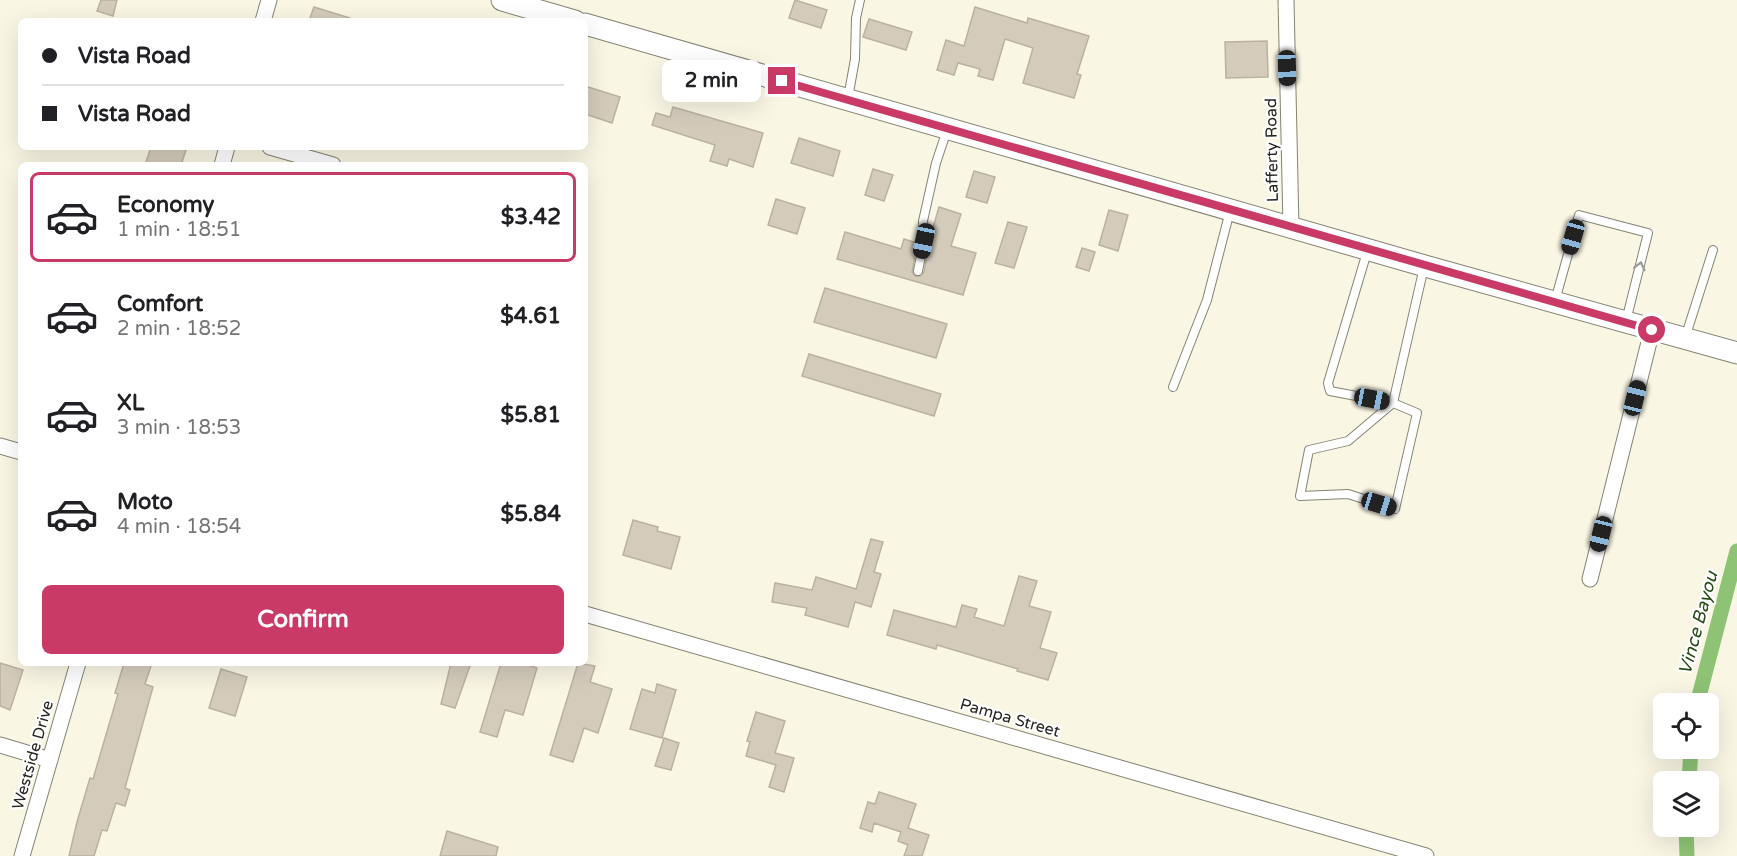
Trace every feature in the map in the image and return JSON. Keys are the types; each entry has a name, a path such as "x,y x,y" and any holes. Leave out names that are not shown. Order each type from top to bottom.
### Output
{"street":[{"path":"264,18 269,0"},
{"path":"502,0 565,18"},
{"name":"Lafferty Road","path":"1286,0 1292,227"},
{"path":"588,25 1425,266 1737,353"},
{"path":"280,150 322,162"},
{"path":"1590,579 1652,330"},
{"path":"0,446 18,451"},
{"name":"Pampa Street","path":"588,615 1426,856"},
{"name":"Westside Drive","path":"22,856 77,666"},
{"path":"0,745 50,759"}],"lane":[{"path":"848,99 855,59 856,18 860,0"},
{"path":"918,271 924,241 923,221 936,163 947,128"},
{"path":"1173,387 1208,300 1230,210"},
{"path":"1554,302 1579,215 1648,233 1626,322"},
{"path":"1368,249 1328,388 1330,391 1393,403 1418,413 1395,508 1348,494 1300,496 1309,450 1348,441 1393,403 1425,266"},
{"path":"1685,339 1713,250"}],"building":[{"path":"101,0 117,0 113,16 97,11"},
{"path":"795,0 827,10 821,28 789,18"},
{"path":"314,7 350,18 310,18"},
{"path":"975,7 1027,23 1028,18 1089,36 1077,74 1081,75 1074,98 1023,83 1033,48 1005,39 993,80 978,76 980,69 958,63 954,75 937,70 946,40 964,46"},
{"path":"869,19 912,32 906,50 863,37"},
{"path":"1267,41 1268,77 1226,78 1225,42"},
{"path":"588,87 620,97 612,123 588,115"},
{"path":"673,107 763,133 753,167 729,159 727,166 710,161 715,145 652,125 656,113 670,117"},
{"path":"799,138 840,151 833,176 791,163"},
{"path":"150,150 186,150 182,162 146,162"},
{"path":"873,169 893,175 884,201 865,195"},
{"path":"974,171 995,177 987,203 966,197"},
{"path":"776,199 805,208 797,234 768,225"},
{"path":"939,207 961,214 951,246 976,253 963,295 837,259 845,232 901,249 904,239 917,243 912,272 915,276 920,276 924,272"},
{"path":"1109,210 1128,215 1118,251 1099,245"},
{"path":"1008,222 1027,227 1014,268 995,263"},
{"path":"1082,248 1095,252 1089,271 1076,267"},
{"path":"825,288 947,324 936,358 814,322"},
{"path":"809,354 941,394 934,416 802,376"},
{"path":"633,520 658,527 657,531 680,537 671,569 623,555"},
{"path":"871,539 883,542 874,572 881,574 871,607 855,602 848,627 805,615 807,608 772,602 775,583 812,590 816,577 856,589"},
{"path":"1019,576 1037,581 1029,606 1051,612 1040,648 1057,653 1048,680 937,645 936,649 887,635 894,610 956,627 962,605 977,609 974,617 1004,626"},
{"path":"0,663 23,670 10,710 0,706"},
{"path":"123,666 151,666 145,684 153,687 125,788 130,790 125,806 116,803 107,831 102,830 94,856 69,856 90,778 93,779 118,694 115,693"},
{"path":"450,666 470,666 455,708 441,704"},
{"path":"500,666 537,668 523,715 505,710 497,737 480,732"},
{"path":"577,666 595,666 590,682 612,689 598,733 584,728 573,762 550,755"},
{"path":"221,669 247,677 235,716 209,708"},
{"path":"657,684 676,690 662,738 630,729 642,689 655,693"},
{"path":"756,712 785,721 775,753 794,758 784,792 769,787 776,765 746,756 750,742 747,741"},
{"path":"664,738 679,743 671,770 655,766"},
{"path":"879,792 916,804 908,828 929,835 922,856 904,856 908,845 898,841 901,832 874,823 872,832 860,828 868,802 875,804"},
{"path":"447,831 498,847 496,856 440,856"}],"waterway":[{"name":"Vince Bayou","path":"1700,693 1737,551"},
{"name":"Vince Bayou","path":"1690,759 1690,771"},
{"name":"Vince Bayou","path":"1686,837 1687,856"}],"route":[{"path":"782,81 1652,330"}]}
